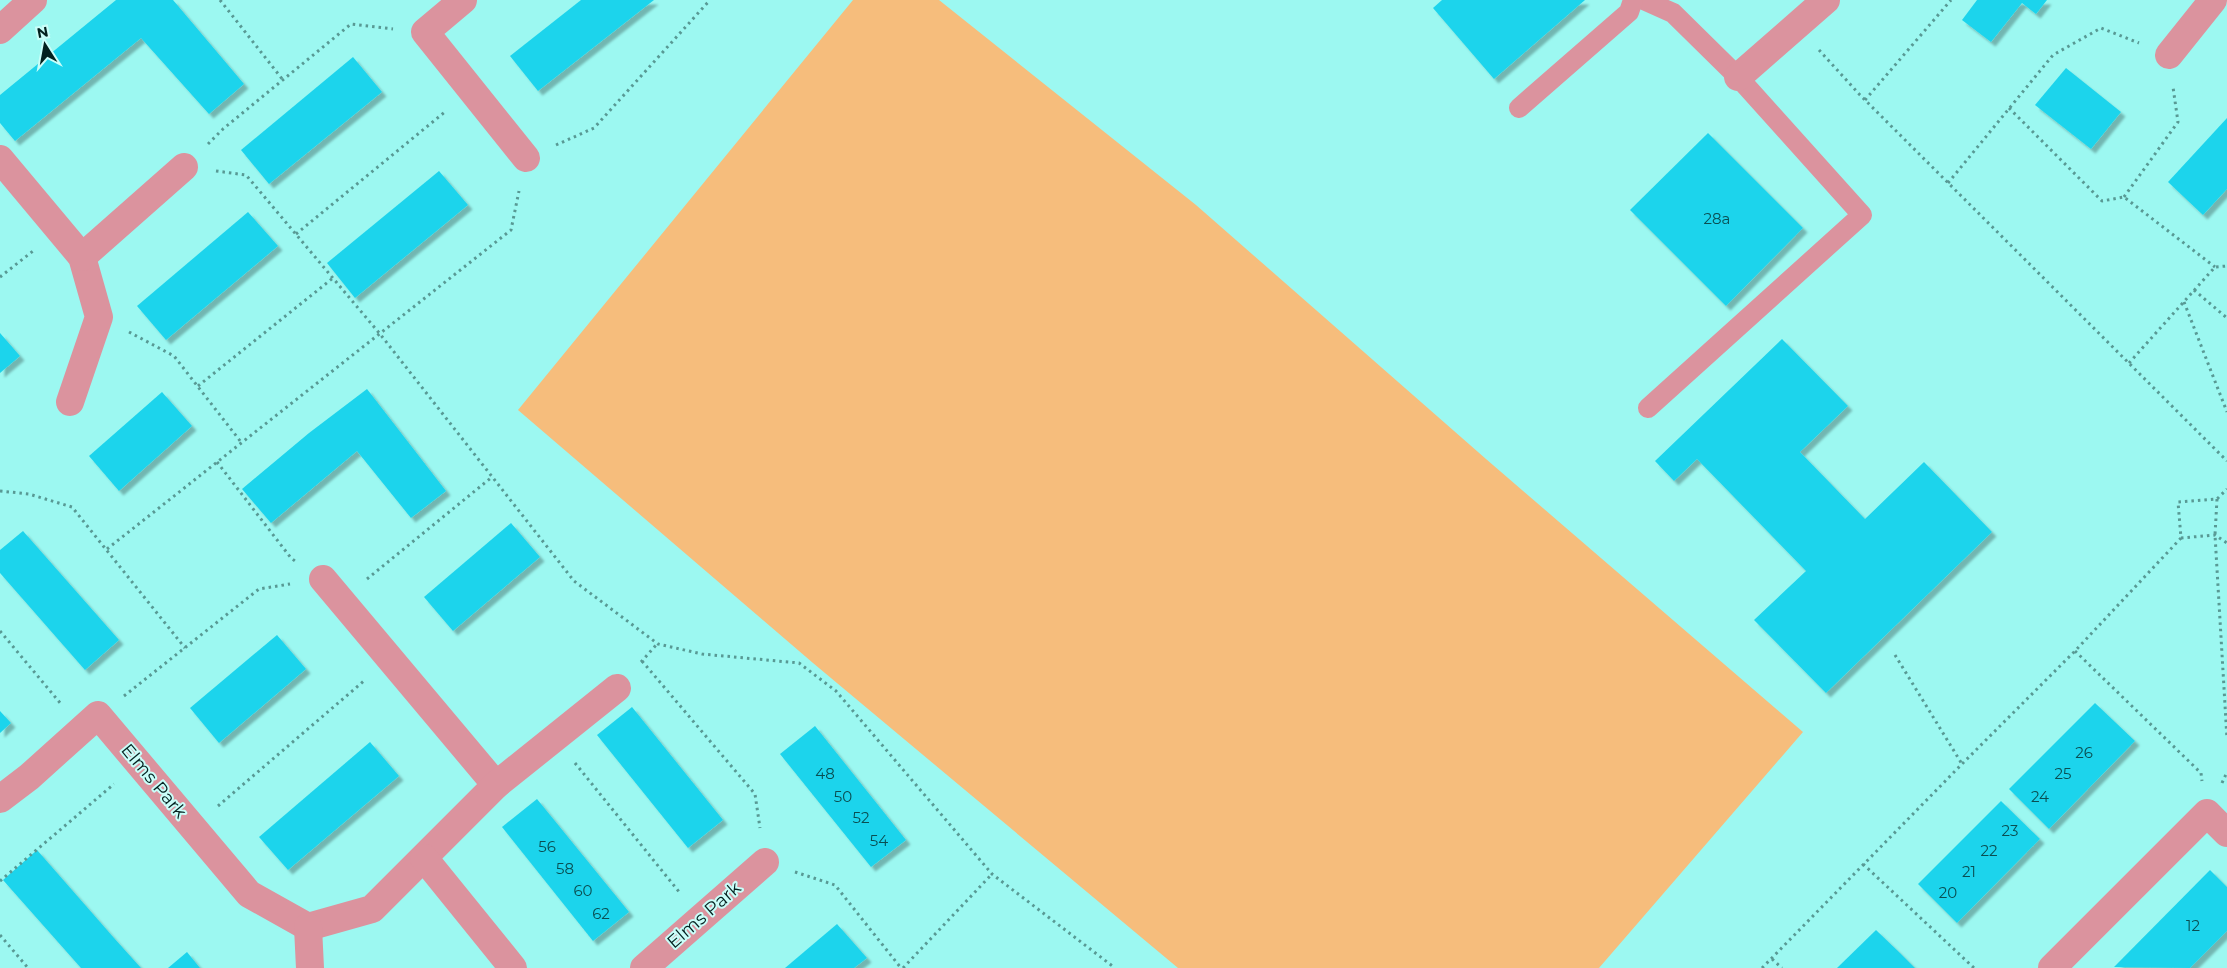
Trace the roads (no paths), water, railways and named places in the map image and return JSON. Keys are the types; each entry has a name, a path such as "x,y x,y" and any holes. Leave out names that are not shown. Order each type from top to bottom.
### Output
{"street":[{"path":"0,30 33,0"},
{"path":"463,0 425,32 526,158"},
{"path":"1738,77 1826,0"},
{"path":"2169,55 2213,0"},
{"path":"0,159 82,256 99,317 70,402"},
{"path":"82,256 184,167"},
{"path":"323,579 496,785"},
{"path":"310,968 308,927 372,908 496,785 617,688"},
{"name":"Elms Park","path":"0,799 29,777 91,722 138,763 249,894 308,927"},
{"path":"2052,968 2207,813 2227,833"},
{"path":"424,858 513,968"},
{"name":"Elms Park","path":"644,968 764,862"}],"lane":[{"path":"1519,108 1629,12 1633,0"},
{"path":"1644,0 1673,14 1738,77 1862,215 1648,408"}]}
